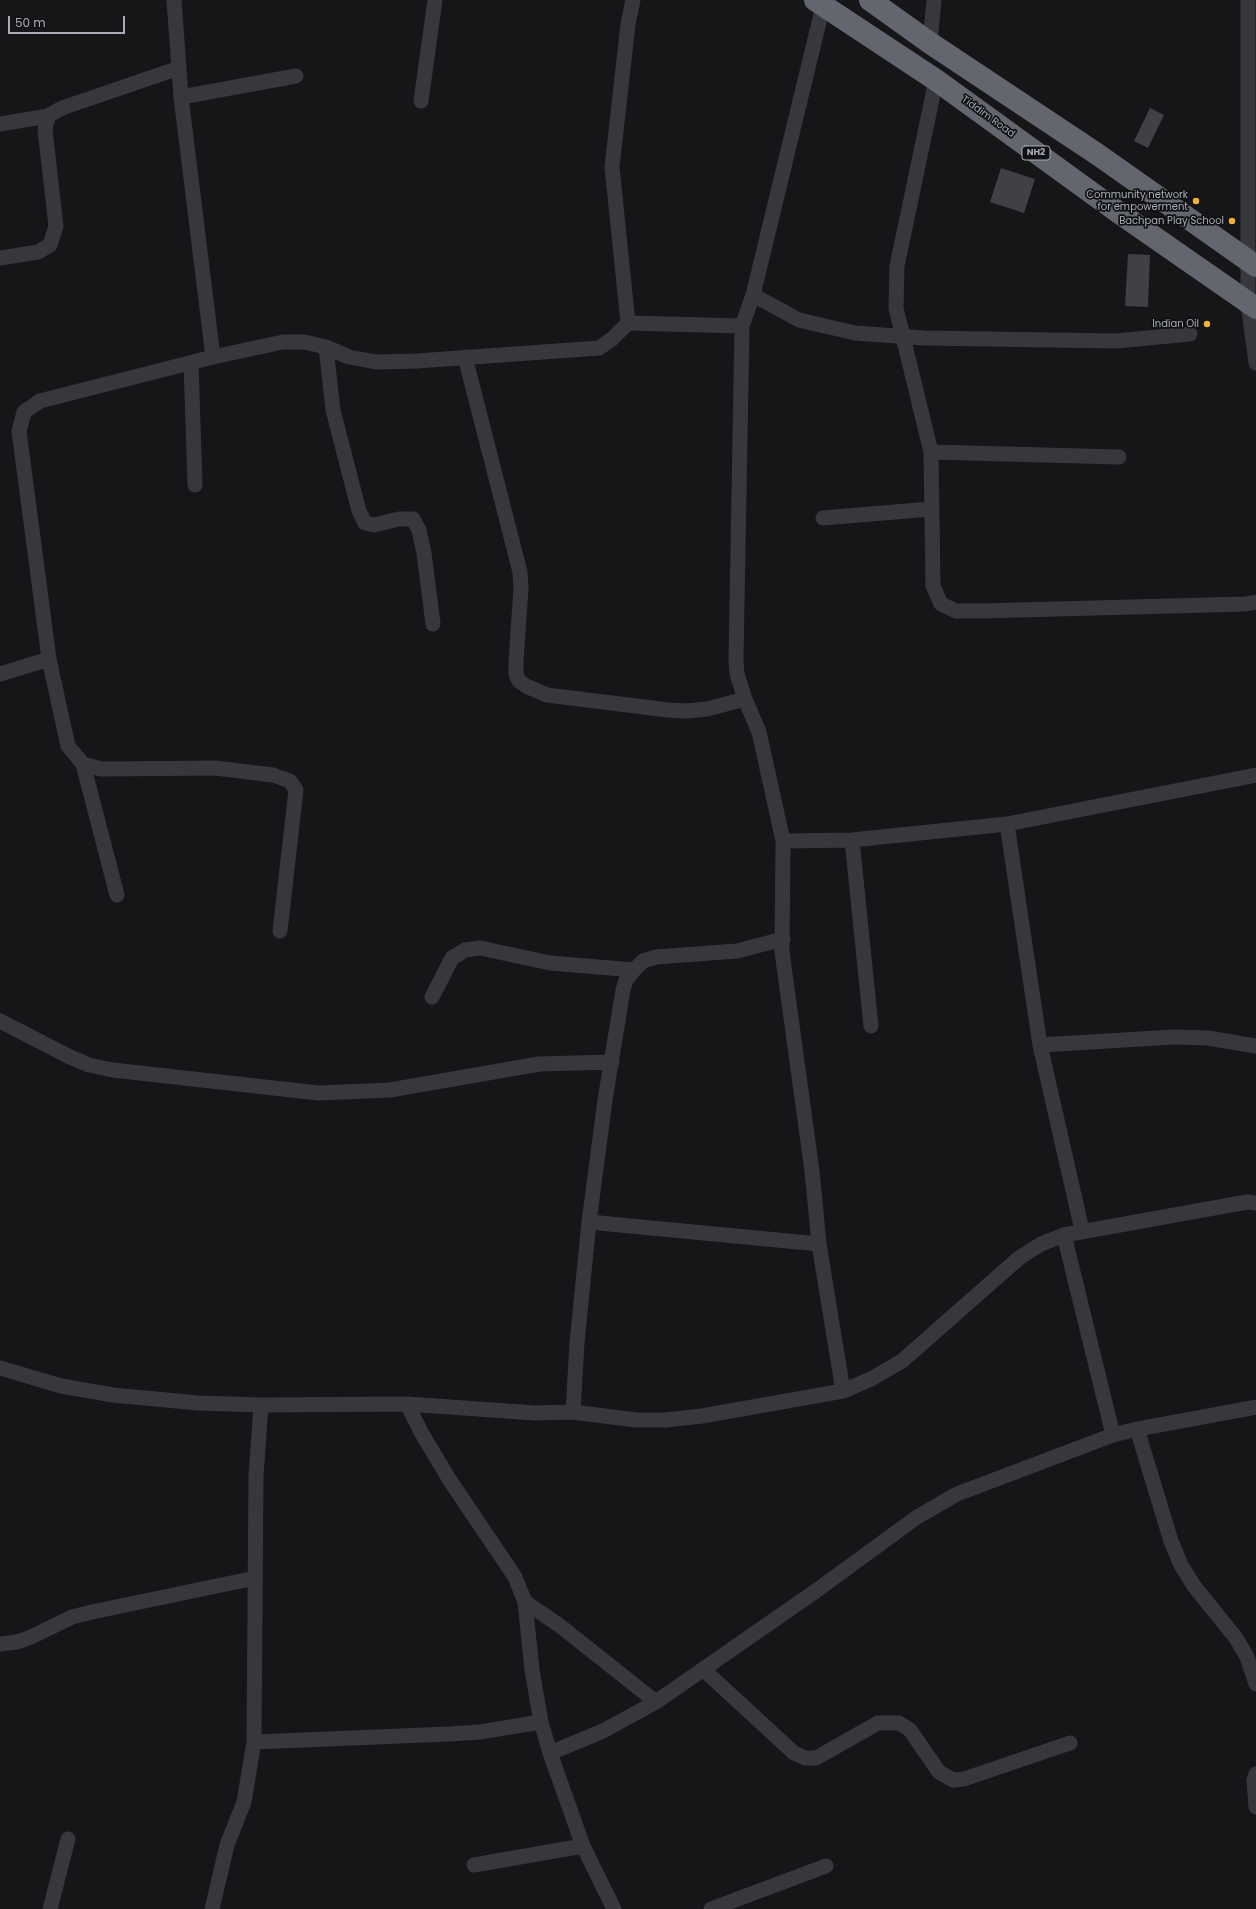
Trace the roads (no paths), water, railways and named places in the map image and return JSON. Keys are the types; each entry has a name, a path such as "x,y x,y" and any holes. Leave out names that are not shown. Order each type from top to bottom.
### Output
{"highway":[{"path":"870,0 930,43 1097,154 1252,252"},
{"name":"Tiddim Road","path":"819,3 936,80 1118,212 1252,305"}],"street":[{"path":"174,0 181,98 213,357"},
{"path":"421,101 435,0"},
{"path":"628,322 612,168 628,24 633,0"},
{"path":"930,43 934,0"},
{"path":"1248,0 1252,30 1252,305 1256,363"},
{"path":"819,3 753,295 742,326 736,660 745,699 759,732 783,841 782,952 812,1171 819,1244 843,1391"},
{"path":"0,124 48,116 62,108 179,68"},
{"path":"181,98 296,76"},
{"path":"936,80 897,266 896,308 931,452 933,586 942,604 956,611 1246,604 1256,602"},
{"path":"0,258 38,252 50,245 56,226 45,130 48,116"},
{"path":"753,295 799,320 854,332 932,338 1116,341 1190,334"},
{"path":"117,895 83,764 68,746 49,659 19,430 24,412 40,401 191,362 284,342 305,342 326,347 349,356 376,362 417,361 599,348 612,339 628,322 742,326"},
{"path":"326,347 333,410 359,511 365,523 374,525 399,519 413,520 419,530 424,553 433,624"},
{"path":"465,357 520,572 521,588 516,662 516,674 519,682 547,695 668,710 686,711 707,709 745,699"},
{"path":"191,362 195,485"},
{"path":"931,452 1119,457"},
{"path":"823,518 931,509"},
{"path":"0,674 49,659"},
{"path":"83,764 101,768 215,768 273,775 290,781 296,790 280,931"},
{"path":"783,841 852,840 1007,824 1256,775"},
{"path":"1007,824 1040,1045 1082,1230"},
{"path":"852,840 871,1026"},
{"path":"573,1412 577,1343 589,1222 623,990 626,980 643,961 656,957 737,951 783,939"},
{"path":"432,997 452,958 465,950 480,948 550,963 634,970"},
{"path":"0,1021 70,1057 101,1068 318,1093 390,1090 539,1064 612,1062"},
{"path":"1040,1045 1174,1037 1208,1038 1256,1046"},
{"path":"0,1368 61,1386 113,1395 198,1403 261,1405 407,1404 528,1413 573,1412 636,1420 665,1420 702,1416 843,1391 870,1379 902,1361 1019,1258 1041,1244 1064,1235 1082,1230 1247,1202 1256,1203"},
{"path":"589,1222 819,1244"},
{"path":"1064,1235 1114,1435"},
{"path":"407,1404 421,1432 449,1479 515,1577 525,1602 531,1662 541,1722 550,1753 584,1846 614,1909"},
{"path":"212,1909 227,1845 244,1802 254,1742 256,1476 261,1405"},
{"path":"550,1753 603,1731 656,1702 704,1670 917,1517 957,1494 1114,1435 1137,1429 1256,1407"},
{"path":"1137,1429 1171,1542 1181,1565 1194,1586 1236,1638 1247,1657 1256,1684"},
{"path":"0,1644 17,1642 31,1637 72,1617 255,1578"},
{"path":"525,1602 558,1625 656,1702"},
{"path":"704,1670 794,1753 805,1758 816,1758 878,1723 899,1724 910,1730 939,1772 953,1780 964,1779 1070,1743"},
{"path":"254,1742 480,1732 541,1722"},
{"path":"1256,1774 1254,1780 1256,1807"},
{"path":"50,1909 68,1839"},
{"path":"474,1865 584,1846"},
{"path":"711,1909 826,1866"}],"place":[{"name":"Community network for empowerment","path":"1196,201"},
{"name":"Bachpan Play School","path":"1232,221"},
{"name":"Indian Oil","path":"1207,324"}]}
